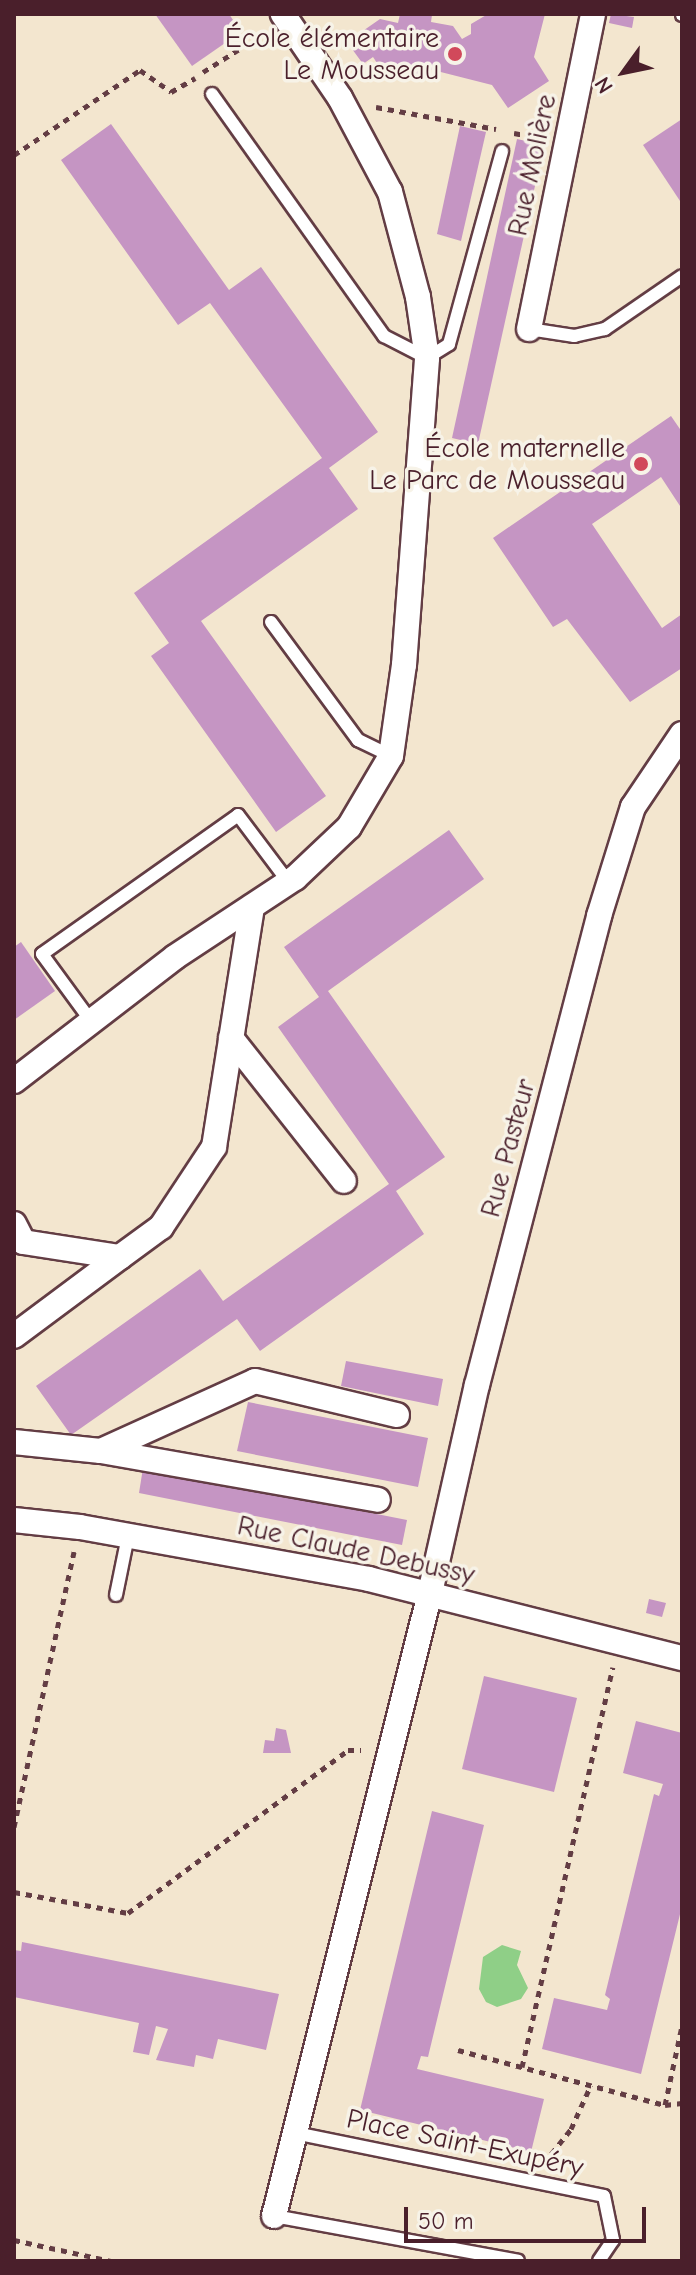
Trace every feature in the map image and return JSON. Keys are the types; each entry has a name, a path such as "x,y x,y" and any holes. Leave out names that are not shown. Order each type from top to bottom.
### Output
{"street":[{"name":"Rue Molière","path":"529,329 593,14"},
{"path":"14,1081 91,1021 289,883 349,827 391,756 404,665 427,358 418,297 390,192 340,98 278,24"},
{"name":"Rue Pasteur","path":"274,2216 430,1593 477,1385 599,916 633,807 682,734"},
{"path":"14,1336 161,1227 214,1147 252,907"},
{"path":"231,1038 344,1181"},
{"path":"14,1224 23,1242 120,1257"},
{"path":"101,1451 255,1381 397,1415"},
{"path":"14,1442 101,1451 378,1500"},
{"name":"Rue Claude Debussy","path":"14,1520 80,1527 430,1593 682,1658"}],"lane":[{"path":"212,94 384,336 427,358 449,344 502,151"},
{"path":"529,329 574,336 605,329 682,276"},
{"path":"271,622 358,740 391,756"},
{"path":"91,1021 42,954 238,815 289,883"},
{"path":"116,1595 128,1536"},
{"name":"Place Saint-Exupéry","path":"295,2133 604,2196 613,2240 599,2261"},
{"path":"274,2216 518,2261"}],"path":[{"path":"14,155 140,70 171,92 278,24"},
{"path":"340,98 548,140"},
{"path":"14,1827 80,1527"},
{"path":"522,2067 593,1766 618,1642"},
{"path":"14,1892 128,1913 348,1750 391,1752"},
{"path":"665,2105 682,2026"},
{"path":"458,2050 665,2105 682,2103"},
{"path":"536,2182 547,2155 571,2129 591,2085"},
{"path":"14,2240 111,2261"}],"green space":[{"path":"502,1945 521,1951 517,1965 528,1988 521,1999 497,2007 486,2002 479,1989 483,1957"}],"building":[{"path":"155,14 229,14 241,32 192,66"},
{"path":"400,14 432,15 431,22 453,26 462,39 471,34 471,24 488,14 545,14 534,57 549,81 508,108 492,85 421,67 417,78 381,69 373,57 363,64 347,42 380,19 398,23"},
{"path":"611,14 634,17 632,28 609,23"},
{"path":"682,119 682,204 643,145"},
{"path":"111,124 229,290 261,267 378,432 329,468 358,509 201,621 326,796 276,832 151,656 169,643 134,593 322,458 210,303 178,325 61,160"},
{"path":"460,126 486,132 461,241 437,234"},
{"path":"517,139 544,145 478,444 452,438"},
{"name":"École maternelle Le Parc de Mousseau","path":"671,416 682,432 682,509 661,477 592,524 662,628 682,614 682,668 630,702 567,619 553,627 493,538"},
{"path":"449,830 484,879 328,991 445,1157 396,1191 424,1234 260,1351 237,1319 71,1435 36,1386 200,1269 223,1301 389,1184 278,1027 319,997 284,947"},
{"path":"21,942 55,991 14,1020 14,947"},
{"path":"346,1361 443,1379 438,1406 341,1386"},
{"path":"248,1402 428,1438 418,1487 237,1451"},
{"path":"143,1468 407,1520 402,1545 139,1493"},
{"path":"649,1599 666,1603 662,1617 646,1613"},
{"path":"484,1676 577,1698 554,1792 462,1769"},
{"path":"636,1721 682,1733 682,1906 641,2074 542,2049 554,1998 607,2010 610,1999 605,1995 654,1794 659,1796 663,1784 623,1773"},
{"path":"276,1728 286,1730 291,1753 263,1753 265,1740 274,1741"},
{"path":"432,1811 484,1825 428,2057 421,2056 417,2069 544,2099 531,2152 360,2110"},
{"path":"22,1942 279,1994 266,2050 218,2039 213,2059 196,2055 194,2067 156,2060 168,2029 156,2026 149,2055 133,2052 139,2023 14,1997 14,1950 21,1951"}],"place":[{"name":"École élémentaire Le Mousseau","path":"455,54"},
{"name":"École maternelle Le Parc de Mousseau","path":"641,464"}]}
